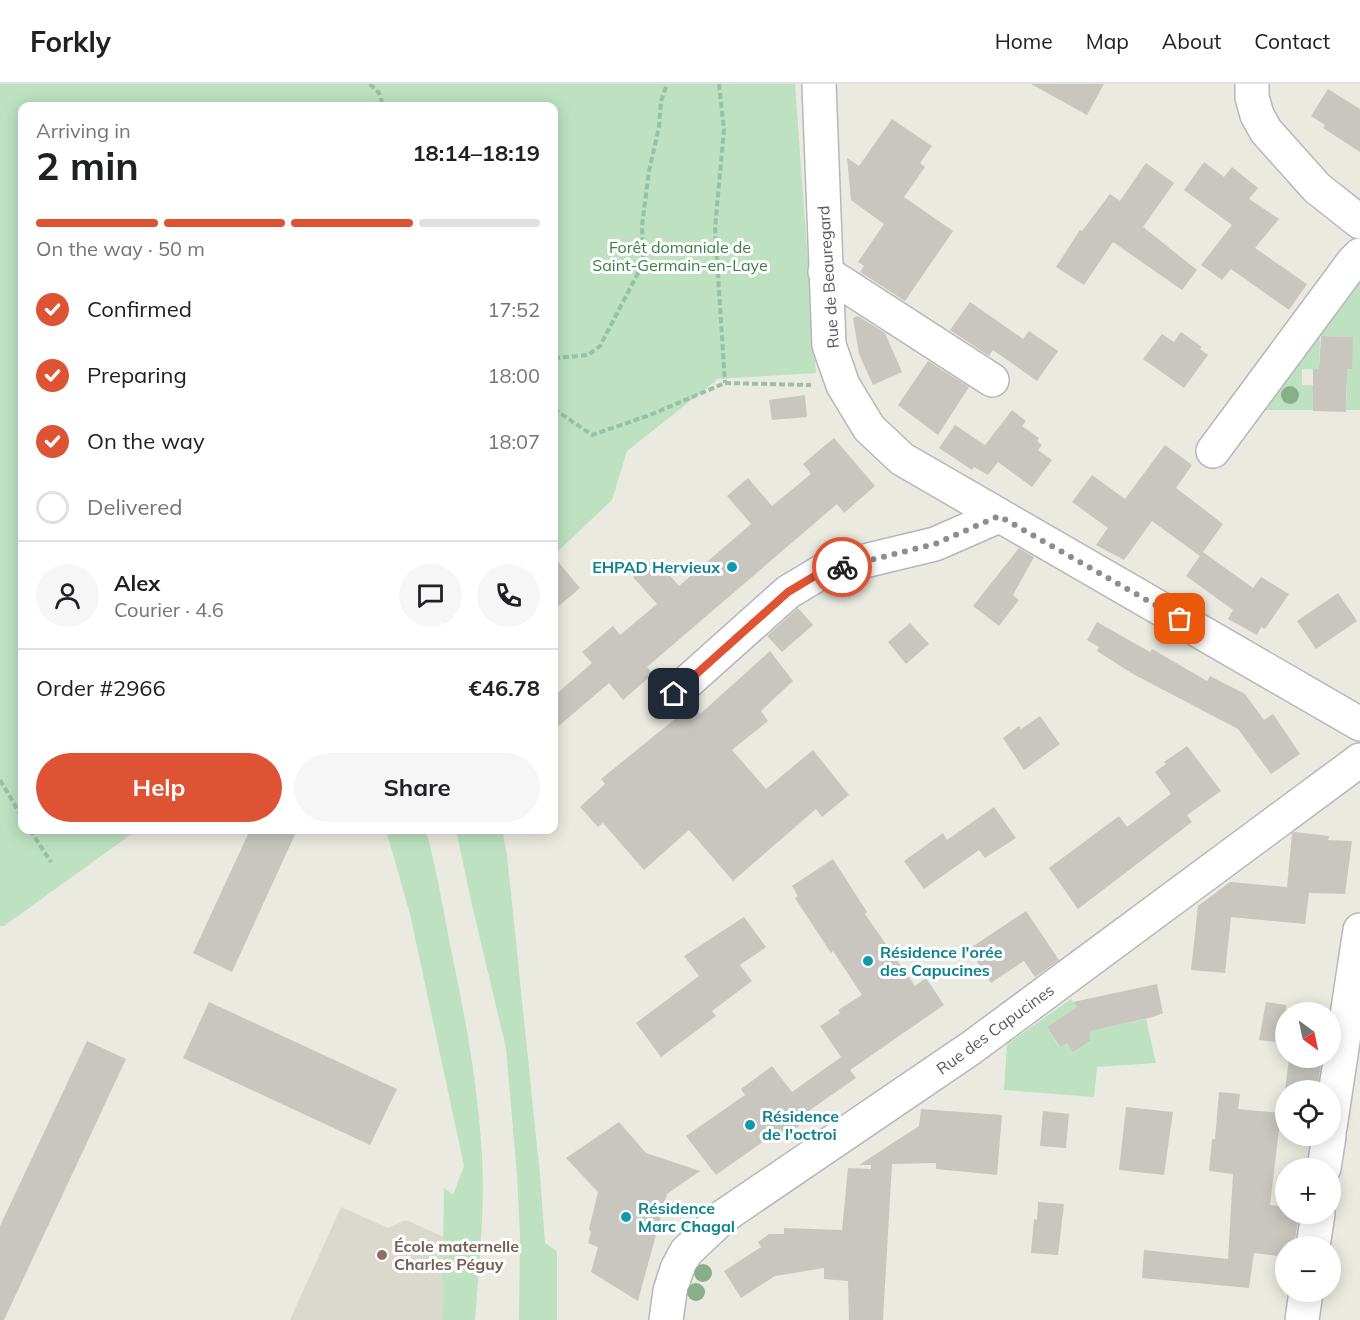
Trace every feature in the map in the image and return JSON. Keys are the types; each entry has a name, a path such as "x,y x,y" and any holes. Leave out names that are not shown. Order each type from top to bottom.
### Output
{"street":[{"name":"Rue de Beauregard","path":"819,84 829,345 843,385 869,428 902,459 1360,724"},
{"path":"1252,84 1252,97 1257,115 1266,131 1317,188 1360,222"},
{"path":"1213,451 1360,255"},
{"path":"825,272 992,380"},
{"path":"674,694 788,592 823,571 935,544 999,516"},
{"name":"Rue des Capucines","path":"666,1320 670,1291 677,1269 686,1252 724,1216 971,1048 1360,760"},
{"path":"1341,1098 1360,930"},
{"path":"1302,1320 1305,1302"}],"path":[{"path":"370,84 379,93 382,102"},
{"path":"558,358 588,355 600,346 639,271 643,257 642,226 649,171 659,127 661,101 667,84"},
{"path":"718,84 724,129 715,228 725,383"},
{"path":"558,412 592,435 650,415 725,383 843,385"},
{"path":"0,780 18,810"},
{"path":"33,834 51,862"}],"shaded area":[{"name":"École maternelle Charles Péguy","path":"341,1207 388,1228 406,1220 444,1237 442,1320 290,1320"}],"green space":[{"name":"Forêt domaniale de Saint-Germain-en-Laye","path":"0,84 795,84 816,373 718,379 627,451 612,500 558,551 558,102 18,102 18,834 131,834 4,926 0,926"},
{"path":"1350,278 1360,284 1360,410 1266,410","holes":["1320,336 1352,337 1342,383 1347,383 1347,401 1315,401 1315,385 1302,385 1302,369 1319,369"]},
{"path":"387,834 427,834 466,1024 480,1129 483,1177 475,1320 442,1320 444,1188 453,1195 464,1166 410,914"},
{"path":"457,834 503,834 507,855 545,1243 557,1251 557,1320 519,1320 520,1235 506,1048"},
{"path":"1071,999 1077,1007 1047,1027 1059,1047 1067,1043 1073,1052 1090,1041 1090,1031 1085,1023 1094,1030 1146,1019 1156,1063 1097,1067 1094,1097 1004,1090 1007,1044"}],"building":[{"path":"1031,84 1104,84 1087,115"},
{"path":"1328,89 1360,109 1360,152 1323,128 1325,125 1311,116"},
{"path":"892,119 932,146 920,163 925,167 904,197 953,231 905,301 860,272 864,266 858,262 884,224 851,200 847,158 859,166"},
{"path":"1204,162 1224,177 1232,167 1258,188 1249,199 1279,219 1255,248 1307,284 1289,310 1231,269 1222,280 1201,265 1232,225 1184,190"},
{"path":"1146,163 1174,183 1143,227 1197,270 1182,290 1113,242 1084,285 1056,267 1080,230 1082,231 1110,194 1120,201"},
{"path":"970,302 1023,339 1029,331 1058,351 1037,381 993,350 989,356 950,330"},
{"path":"858,316 885,333 902,372 873,385 859,354 853,318"},
{"path":"1181,332 1202,347 1200,349 1208,355 1184,388 1143,359 1162,334 1174,342"},
{"path":"1321,336 1353,337 1352,369 1347,369 1346,412 1313,411 1313,369 1319,369"},
{"path":"928,361 969,387 938,435 898,405"},
{"path":"805,395 807,417 772,420 769,400"},
{"path":"1012,410 1026,421 1022,426 1039,438 1037,441 1042,445 1038,450 1052,460 1032,487 998,462 988,475 974,467 972,470 939,448 955,425 985,445"},
{"name":"EHPAD Hervieux","path":"834,438 875,486 844,513 837,504 647,667 653,674 623,700 609,683 558,727 558,693 592,663 582,652 613,626 620,635 657,604 633,577 655,558 679,586 751,524 727,496 748,478 772,506 811,474 803,464"},
{"path":"1165,445 1192,465 1176,488 1223,524 1203,552 1253,588 1261,577 1289,594 1265,629 1261,627 1257,635 1228,619 1233,610 1186,576 1200,556 1152,521 1124,560 1096,545 1108,528 1072,502 1092,475 1125,499"},
{"path":"1019,548 1034,557 1013,595 1019,600 999,626 973,606"},
{"path":"558,562 580,588 558,607"},
{"path":"1338,593 1357,621 1316,649 1297,621"},
{"path":"798,608 813,625 782,652 767,636"},
{"path":"1097,622 1150,652 1152,649 1207,681 1210,676 1245,694 1264,720 1273,714 1300,754 1271,774 1238,729 1133,674 1097,651 1099,647 1087,640"},
{"path":"910,623 929,644 906,664 888,642"},
{"path":"770,651 793,681 761,711 768,721 732,750 766,789 813,750 849,795 822,817 816,809 733,881 689,830 644,870 603,823 598,827 580,807 605,784 601,779 692,705 700,714"},
{"path":"1040,716 1060,744 1024,770 1003,738 1019,726 1021,729"},
{"path":"1187,746 1221,791 1187,815 1192,822 1078,909 1049,868 1119,816 1127,827 1171,794 1155,772 1166,764 1164,762"},
{"path":"994,807 1016,838 985,858 979,850 924,889 904,861 943,833 947,840"},
{"path":"1292,833 1329,836 1328,840 1352,841 1345,894 1309,893 1305,924 1231,917 1225,973 1191,970 1198,906 1230,882 1287,887"},
{"path":"248,834 295,834 232,972 193,953"},
{"name":"Résidence l'orée des Capucines","path":"833,859 867,912 865,914 915,986 926,978 944,1005 850,1070 856,1078 807,1112 811,1117 779,1141 774,1134 716,1175 686,1136 745,1095 741,1089 772,1066 792,1092 841,1057 820,1026 840,1013 838,1010 862,995 795,898 798,896 792,886"},
{"path":"1026,911 1059,960 1035,977 1024,961 991,983 969,949"},
{"path":"744,917 766,947 740,965 752,981 712,1011 716,1016 661,1057 636,1023 699,976 684,956"},
{"path":"1157,984 1163,1013 1090,1031 1090,1041 1073,1052 1067,1043 1060,1047 1047,1027 1077,1007 1073,1002"},
{"path":"209,1002 397,1089 370,1145 183,1058"},
{"path":"1266,1002 1275,1003 1275,1042 1259,1040"},
{"path":"87,1041 126,1059 4,1320 0,1320 0,1226"},
{"path":"1288,1068 1320,1068 1318,1080 1286,1080"},
{"path":"1219,1092 1240,1094 1238,1109 1275,1112 1275,1146 1277,1146 1270,1205 1275,1206 1275,1224 1297,1224 1296,1236 1275,1236 1275,1256 1254,1253 1249,1288 1142,1278 1144,1250 1228,1259 1233,1174 1209,1171 1212,1139 1215,1139"},
{"path":"1126,1107 1173,1112 1164,1175 1119,1170"},
{"path":"921,1109 1002,1115 997,1175 936,1169 936,1163 892,1164 883,1320 849,1320 848,1281 824,1279 824,1268 775,1276 741,1298 724,1271 761,1247 758,1242 769,1234 784,1234 784,1228 842,1230 848,1168 871,1169 871,1165 859,1165 919,1126"},
{"path":"1043,1111 1069,1114 1066,1148 1040,1146"},
{"name":"Résidence Marc Chagal","path":"619,1122 646,1153 700,1171 667,1194 638,1301 591,1272 598,1247 588,1243 591,1232 589,1229 598,1192 566,1158"},
{"path":"1038,1202 1064,1204 1058,1255 1031,1253"}],"way so far":[{"path":"842,567 935,544 999,516 1180,619"}],"place":[{"name":"EHPAD Hervieux","path":"732,567"},
{"name":"Résidence l'orée des Capucines","path":"868,961"},
{"name":"Résidence de l'octroi","path":"750,1125"},
{"name":"Résidence Marc Chagal","path":"626,1217"},
{"name":"École maternelle Charles Péguy","path":"382,1255"}],"route":[{"path":"674,694 788,592 823,571 842,567"}]}
